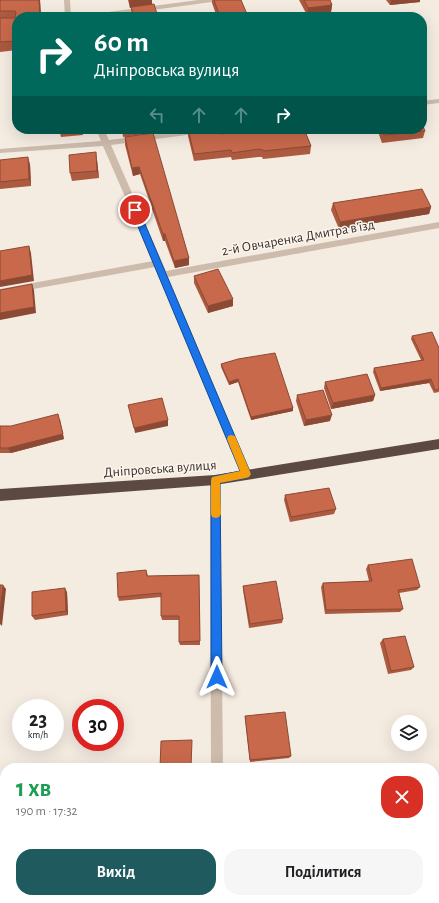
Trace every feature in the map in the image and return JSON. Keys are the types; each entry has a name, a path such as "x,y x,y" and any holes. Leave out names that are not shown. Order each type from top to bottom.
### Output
{"highway":[{"name":"Дніпровська вулиця","path":"0,495 215,480 439,444"}],"street":[{"path":"67,0 68,12"},
{"path":"123,12 212,0"},
{"path":"427,102 439,101"},
{"path":"102,134 246,474"},
{"path":"0,151 106,143 177,134"},
{"name":"2-й Овчаренка Дмитра в’їзд","path":"162,275 439,225"},
{"path":"0,292 158,263"},
{"path":"215,480 217,763"}],"building":[{"path":"0,0 39,0 40,12 0,11"},
{"path":"214,0 241,0 246,12 218,12"},
{"path":"304,0 330,0 332,5 308,8"},
{"path":"154,4 156,12 132,12 131,7"},
{"path":"0,18 12,18 12,41 0,42"},
{"path":"153,134 189,258 174,261 139,167 132,168 125,137"},
{"path":"189,134 306,134 311,146 264,151 259,149 232,153 231,150 194,154"},
{"path":"96,152 97,171 70,173 69,155"},
{"path":"28,157 29,179 0,182 0,160"},
{"path":"422,189 431,207 340,222 333,203"},
{"path":"29,246 32,275 0,281 0,251"},
{"path":"218,269 233,299 208,306 194,276"},
{"path":"32,284 34,307 0,313 0,290"},
{"path":"432,332 439,348 439,389 435,390 431,379 381,388 374,368 424,360 412,336"},
{"path":"275,353 293,408 251,417 238,379 229,382 221,364 238,359"},
{"path":"367,374 375,395 333,403 325,382"},
{"path":"323,390 332,415 306,420 297,395"},
{"path":"162,398 168,420 134,428 128,405"},
{"path":"58,414 63,434 8,448 0,448 0,426 11,426"},
{"path":"329,488 336,509 291,517 285,495"},
{"path":"412,559 420,587 398,590 403,609 326,610 323,583 372,581 368,565"},
{"path":"146,570 147,576 199,575 200,641 179,642 179,616 161,616 161,593 118,597 117,573"},
{"path":"276,581 283,619 250,624 243,586"},
{"path":"0,585 3,585 0,611"},
{"path":"65,588 66,611 32,616 32,592"},
{"path":"405,636 414,667 391,671 383,639"},
{"path":"285,712 291,756 250,760 245,716"},
{"path":"192,740 191,763 160,763 161,741"}],"slow traffic":[{"path":"216,514 215,480 246,474 231,439"}],"route":[{"path":"135,210 246,474 215,480 217,677"}]}
